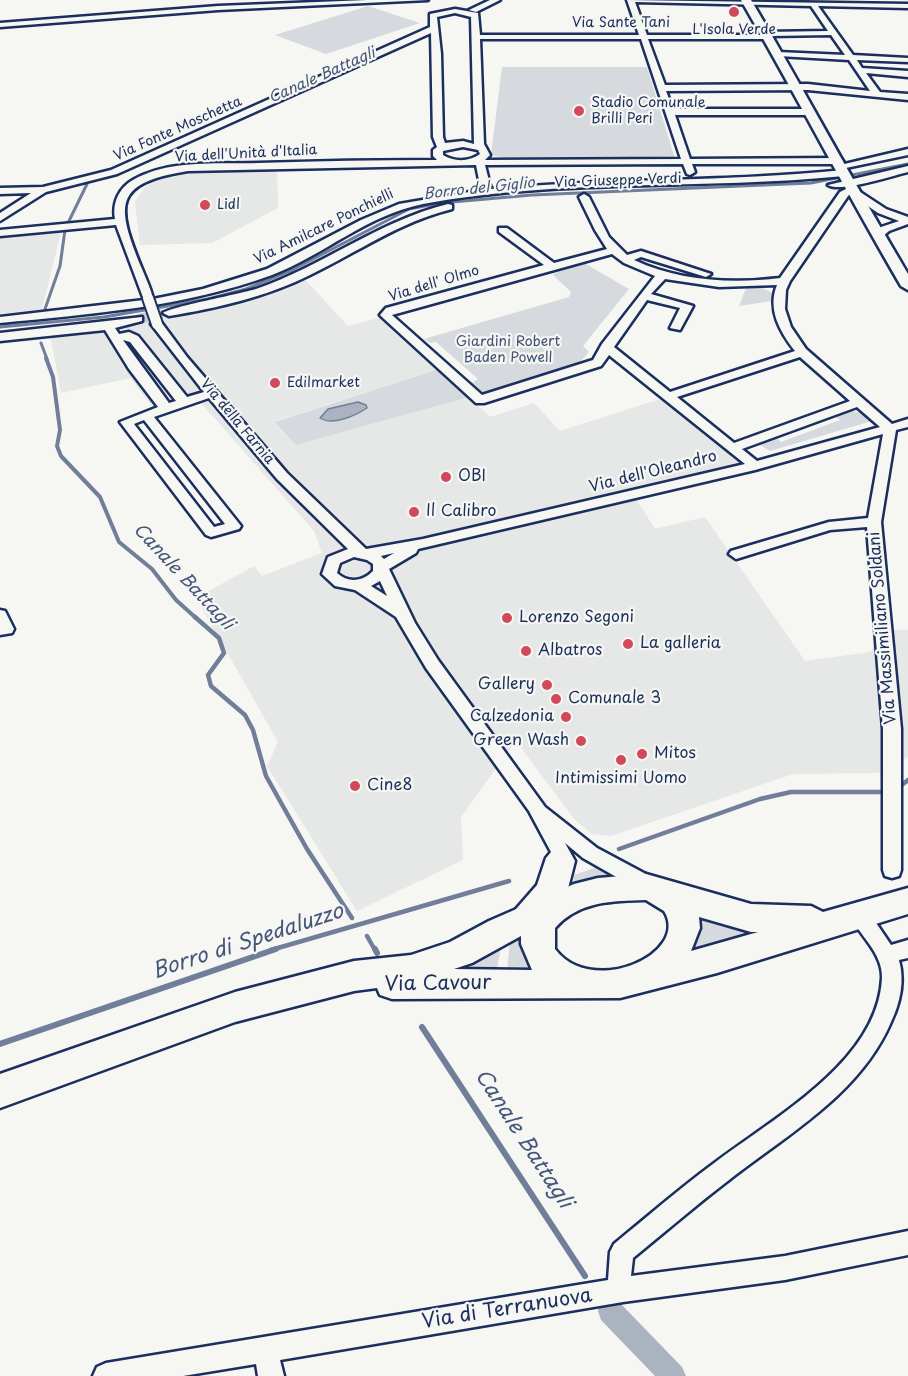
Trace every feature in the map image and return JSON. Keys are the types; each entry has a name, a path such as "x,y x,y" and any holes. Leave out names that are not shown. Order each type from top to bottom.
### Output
{"main road":[{"name":"Via Cavour","path":"0,1091 235,1007 354,976 411,970 460,953 500,931 579,896 612,889 646,887 751,918 775,921 848,917"},
{"name":"Via Cavour","path":"640,979 662,967 682,939 685,920 681,910 665,893"},
{"name":"Via Cavour","path":"287,993 381,984 589,986 640,979 758,947 848,917 908,901"},
{"name":"Via Cavour","path":"555,906 545,915 537,931 538,953 553,972 570,982 589,986"}],"street":[{"path":"218,8 223,0"},
{"path":"0,25 218,8 424,0"},
{"path":"404,2 425,6 435,11 455,11 471,10 496,0"},
{"path":"694,184 631,0 813,4 840,2 908,6"},
{"path":"747,2 811,112 846,184 908,286"},
{"path":"813,4 877,94"},
{"path":"435,11 433,29 437,54 440,150 442,159 463,163 483,158 483,150 479,144 476,37 471,10"},
{"name":"Via Fonte Moschetta","path":"0,218 43,190 114,172 433,29"},
{"name":"Via Sante Tani","path":"476,37 642,37 833,33"},
{"path":"778,54 908,60"},
{"path":"861,70 908,74"},
{"path":"660,88 797,87 908,98"},
{"path":"669,112 811,112"},
{"path":"414,163 440,150 463,144 483,150 504,163"},
{"path":"890,429 792,341 779,316 781,286 846,184 908,152"},
{"path":"414,163 687,162 846,184 908,169"},
{"name":"Via dell'Unità d'Italia","path":"148,298 130,254 118,208 122,195 133,185 162,172 226,166 414,163"},
{"path":"480,163 487,193"},
{"name":"Via Amilcare Ponchielli","path":"0,320 136,305 213,290 302,258 400,206 421,201 487,193 585,186 786,180 846,184"},
{"path":"846,184 906,223"},
{"name":"Via Giuseppe Verdi","path":"169,313 282,284 409,217 428,211 514,201 846,184"},
{"path":"0,191 43,190"},
{"path":"584,197 614,250 663,274 704,283 781,286"},
{"path":"868,218 892,216"},
{"path":"868,218 906,223"},
{"path":"0,233 121,221"},
{"path":"878,236 885,230 906,223"},
{"path":"503,230 552,266"},
{"name":"Via dell' Olmo","path":"606,347 597,363 480,400 386,315 390,310 614,250"},
{"path":"628,258 641,254 707,274 704,283"},
{"path":"663,274 606,347 755,466"},
{"path":"644,296 687,306 676,328"},
{"name":"Via della Farnia","path":"148,298 157,324 165,338 235,423 321,517 364,553 377,559 403,613 437,671 536,806 566,861 555,906"},
{"path":"111,332 138,319"},
{"path":"111,332 166,408"},
{"path":"0,337 111,332 134,339 184,402"},
{"path":"669,396 802,351"},
{"path":"146,415 234,526 211,532 126,422 146,415 166,408 212,393"},
{"path":"733,448 861,401"},
{"name":"Via dell'Oleandro","path":"364,553 423,544 755,466 908,423"},
{"name":"Via Massimiliano Soldani","path":"890,429 874,522 876,566 892,729 892,870"},
{"name":"Via della Farnia","path":"321,517 333,549 333,560 328,569 332,578 343,584 358,585 403,613"},
{"path":"736,555 830,526 874,522"},
{"name":"Via dell'Oleandro","path":"381,567 423,544"},
{"path":"333,560 345,553 364,553"},
{"path":"358,585 372,581 381,567"},
{"name":"Via della Farnia","path":"536,806 590,853 665,893"},
{"path":"500,931 528,911 554,875 556,845"},
{"path":"623,1290 619,1276 622,1252 733,1162 830,1091 863,1054 886,1010 893,977 886,955 848,917"},
{"path":"886,955 908,950"},
{"name":"Via di Terranuova","path":"106,1376 623,1290 785,1268 908,1243"},
{"path":"265,1349 271,1376"}],"shaded area":[{"path":"277,168 278,208 212,243 140,245 135,202 145,187 157,179 196,170"},
{"path":"61,232 41,313 0,316 0,237"},
{"path":"299,273 348,326 383,317 439,369 276,421 296,445 469,397 490,417 534,403 560,431 663,398 741,464 630,489 655,529 705,517 805,661 871,652 877,630 908,630 908,757 878,773 793,774 611,836 592,834 575,820 516,741 461,817 463,860 357,911 267,766 278,742 196,598 254,566 262,576 322,553 314,531 195,396 154,409 130,378 61,393 49,328 108,323 215,300"},
{"path":"358,402 366,405 367,408 350,417 337,420 320,418 328,409"}],"green space":[{"path":"368,6 420,23 326,54 275,35"},
{"name":"Stadio Comunale Brilli Peri","path":"502,67 647,67 675,159 510,159 491,155"},
{"name":"Giardini Robert Baden Powell","path":"584,263 629,289 583,346 589,352 579,363 483,393 472,383 478,379 436,342 430,343 424,339 569,297 571,292 553,275 560,270"},
{"path":"746,288 763,288 772,293 772,301 739,306"},
{"path":"439,369 469,397 296,445 275,422"},
{"path":"850,411 859,412 872,421 770,451 760,445 775,437 781,442 840,420 835,416"},
{"path":"597,867 619,878 574,885 574,875"},
{"path":"694,915 753,931 751,936 691,950"},
{"path":"523,931 542,970 507,970 510,940"},
{"path":"501,945 497,970 463,969 462,965"}],"waterway":[{"name":"Canale Battagli","path":"281,94 396,42"},
{"name":"Canale Battagli","path":"218,122 232,116"},
{"name":"Canale Battagli","path":"165,146 206,127"},
{"name":"Borro del Giglio","path":"0,327 104,317 208,299 246,289 292,270 409,209 441,203 532,195 811,183 908,164"},
{"name":"Canale Battagli","path":"68,223 87,184"},
{"name":"Canale Battagli","path":"45,309 60,266 65,230"},
{"name":"Canale Battagli","path":"41,343 47,359"},
{"name":"Canale Battagli","path":"46,358 53,377 60,430 57,446 61,456 100,497 119,542 152,569 176,600 196,618"},
{"name":"Canale Battagli","path":"195,617 219,638 224,653 208,675 211,686 245,715 253,730 266,776 307,849 352,918"},
{"name":"Borro di Spedaluzzo","path":"903,784 908,780"},
{"name":"Borro di Spedaluzzo","path":"619,849 760,799 791,792 880,792"},
{"name":"Borro di Spedaluzzo","path":"271,950 509,881"},
{"name":"Canale Battagli","path":"367,936 375,950"},
{"name":"Borro di Spedaluzzo","path":"0,1044 276,949"},
{"name":"Canale Battagli","path":"375,949 377,953"},
{"name":"Canale Battagli","path":"422,1027 585,1276"},
{"name":"Canale Battagli","path":"610,1311 673,1376"}],"tunnel":[{"path":"138,319 169,313"}],"place":[{"name":"L'Isola Verde","path":"734,12"},
{"name":"Stadio Comunale Brilli Peri","path":"579,111"},
{"name":"Lidl","path":"205,205"},
{"name":"Edilmarket","path":"275,383"},
{"name":"OBI","path":"446,477"},
{"name":"Il Calibro","path":"414,512"},
{"name":"Lorenzo Segoni","path":"507,618"},
{"name":"La galleria","path":"628,644"},
{"name":"Albatros","path":"526,651"},
{"name":"Gallery","path":"547,685"},
{"name":"Comunale 3","path":"556,699"},
{"name":"Calzedonia","path":"566,717"},
{"name":"Green Wash","path":"581,741"},
{"name":"Mitos","path":"642,754"},
{"name":"Intimissimi Uomo","path":"621,760"},
{"name":"Cine8","path":"355,786"}]}
